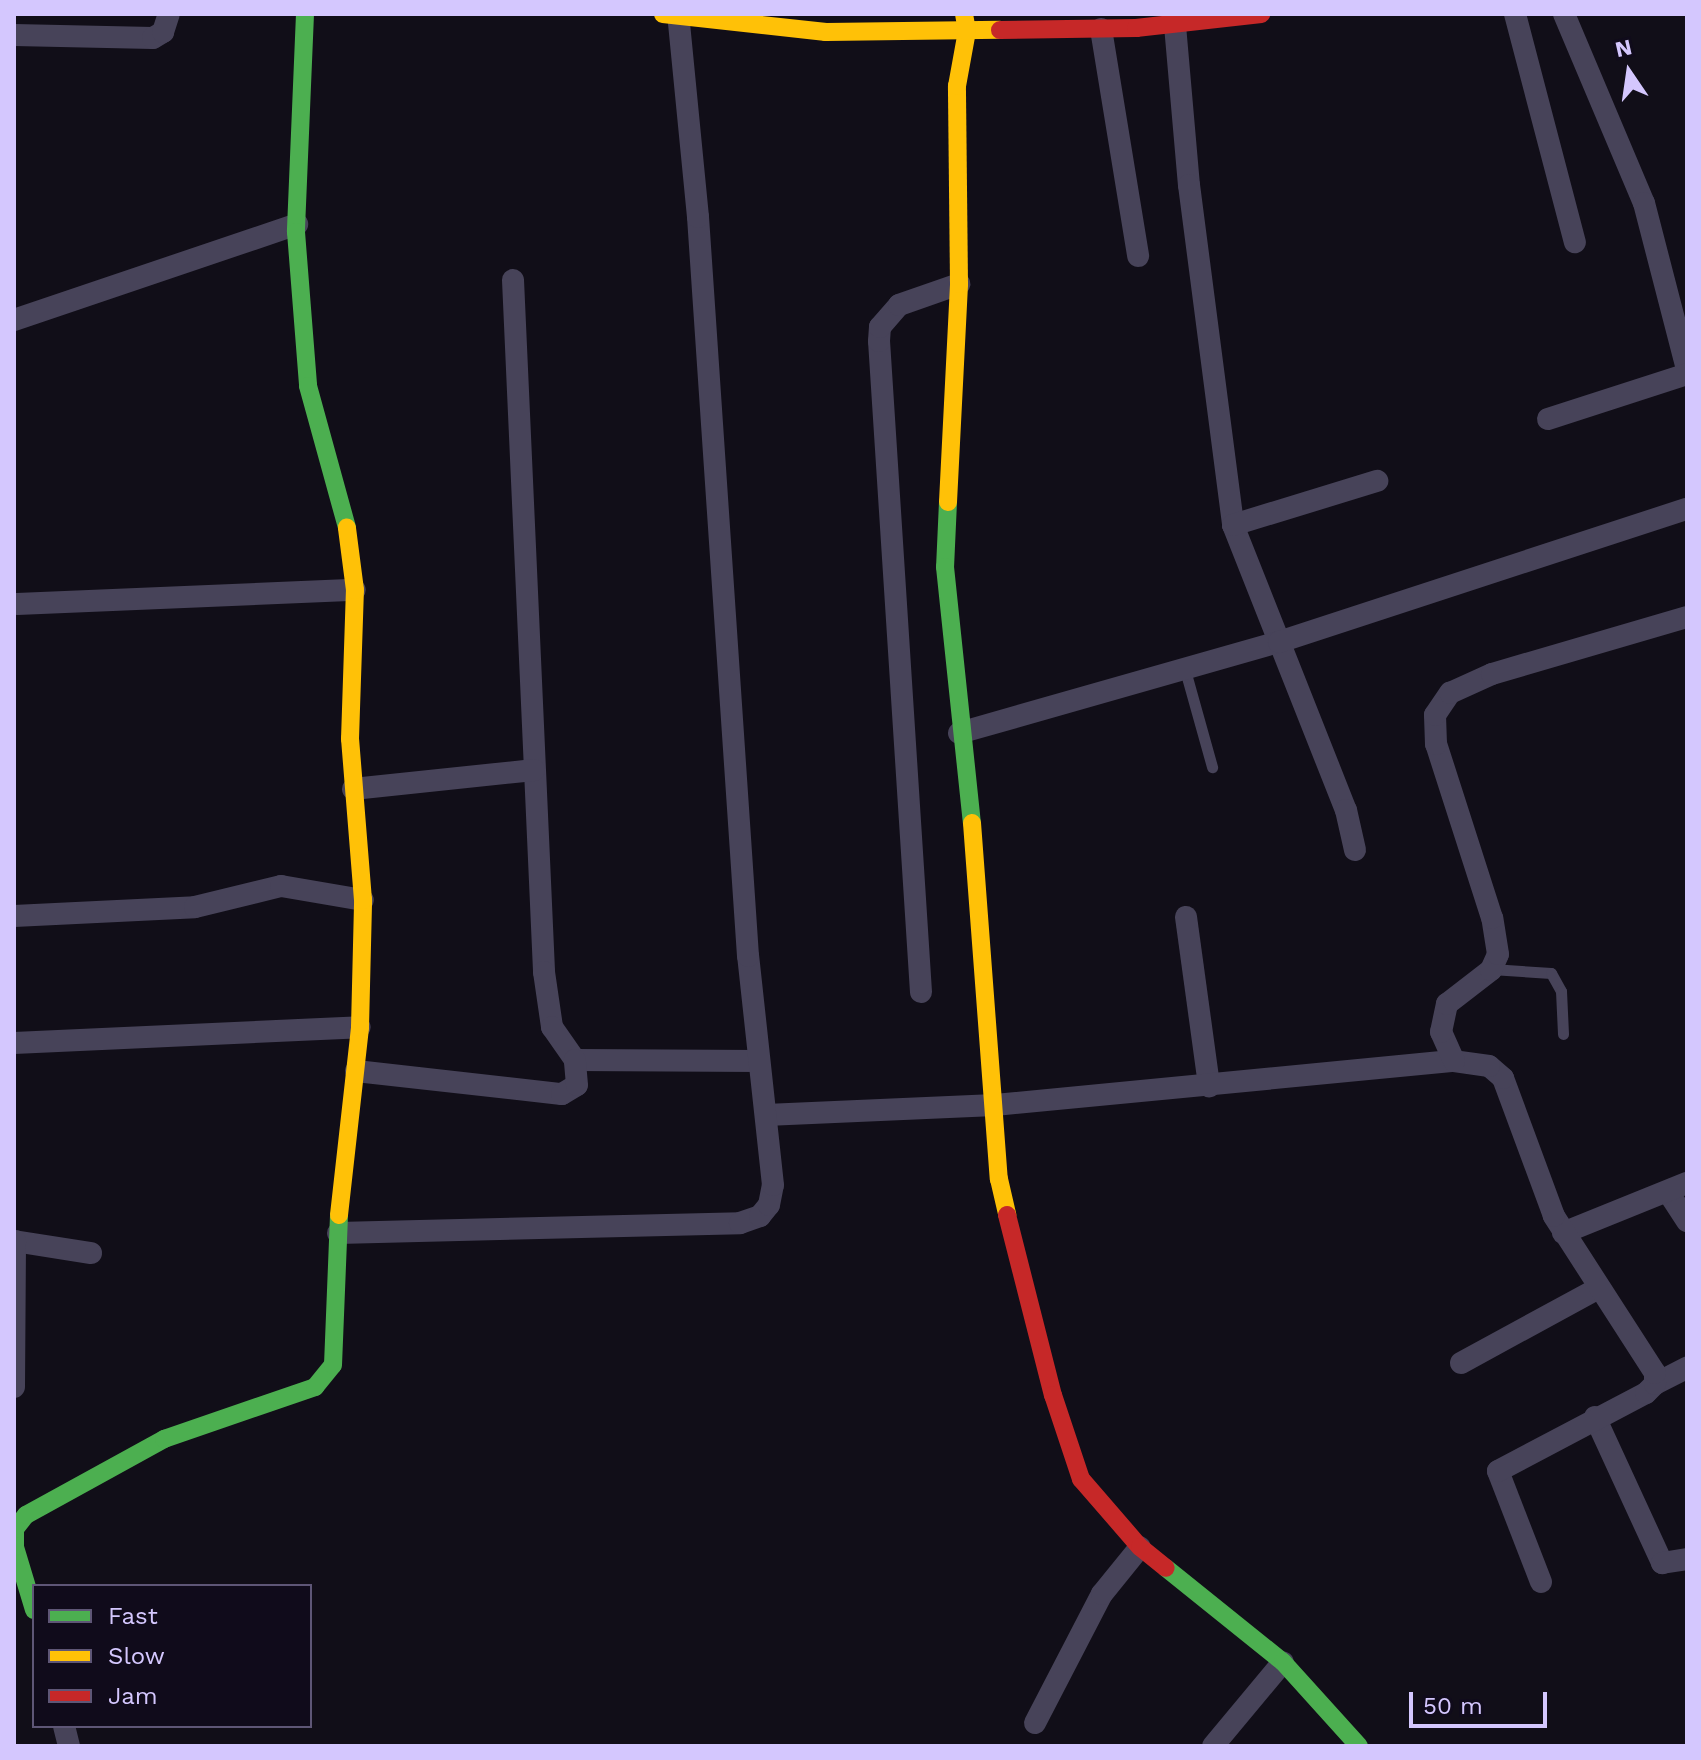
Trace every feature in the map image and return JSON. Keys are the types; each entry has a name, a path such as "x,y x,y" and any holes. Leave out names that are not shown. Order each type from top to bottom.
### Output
{"street":[{"path":"14,35 153,38 163,32 169,14"},
{"path":"32,1604 18,1558 15,1526 26,1515 60,1492 164,1439 326,1379 335,1350 338,1233 360,1027 363,900 353,789 355,590 349,536 308,386 297,224 305,14"},
{"path":"338,1233 740,1223 760,1216 769,1205 773,1185 725,678 698,217 673,15 787,30 879,23 966,22 1101,29 1261,14"},
{"path":"1515,14 1575,242"},
{"path":"1548,419 1687,371 1644,203 1564,14"},
{"path":"1175,20 1189,185 1233,525 1346,810 1355,850"},
{"path":"966,22 957,86 959,284 944,533 959,733 978,864 1005,1209 1073,1464 1091,1492 1140,1547 1283,1662 1359,1746"},
{"path":"1101,29 1138,256"},
{"path":"14,320 297,224"},
{"path":"356,1071 562,1094 577,1085 575,1060 549,1015 534,770 513,280"},
{"path":"921,992 879,341 880,327 899,305 959,284"},
{"path":"1233,525 1377,481"},
{"path":"959,733 1279,642 1687,509"},
{"path":"17,604 355,590"},
{"path":"1454,1061 1441,1032 1443,1011 1491,969 1498,954 1492,918 1436,744 1433,725 1440,702 1461,686 1511,666 1687,617"},
{"path":"353,789 534,770"},
{"path":"14,916 195,907 281,886 363,900"},
{"path":"1186,917 1209,1086"},
{"path":"14,1043 360,1027"},
{"path":"575,1060 759,1061"},
{"path":"766,1115 995,1105 1454,1061 1489,1066 1503,1078 1563,1233 1597,1289 1651,1361 1655,1384"},
{"path":"1563,1233 1678,1188 1687,1221"},
{"path":"14,1387 14,1241 91,1253"},
{"path":"1461,1363 1597,1289"},
{"path":"1541,1582 1497,1474 1687,1368"},
{"path":"1595,1417 1662,1563 1687,1559"},
{"path":"1035,1723 1102,1594 1140,1547"},
{"path":"1213,1746 1283,1662"}],"lane":[{"path":"1185,670 1212,767"},
{"path":"1491,969 1551,973 1561,991 1563,1034"}],"traffic: fast":[{"path":"305,14 296,232 308,386 347,528"},
{"path":"948,502 945,567 972,823"},
{"path":"32,1603 15,1547 15,1529 26,1515 164,1439 315,1387 333,1365 339,1215"},
{"path":"1166,1568 1283,1662 1359,1746"}],"traffic: slow":[{"path":"663,14 826,32 1000,30"},
{"path":"948,502 959,284 957,86 967,31 964,14"},
{"path":"339,1215 360,1027 363,900 350,739 355,590 347,528"},
{"path":"972,823 999,1179 1007,1215"}],"traffic: jam":[{"path":"1000,30 1136,28 1261,14"},
{"path":"1007,1215 1053,1395 1081,1479 1140,1547 1166,1568"}]}
